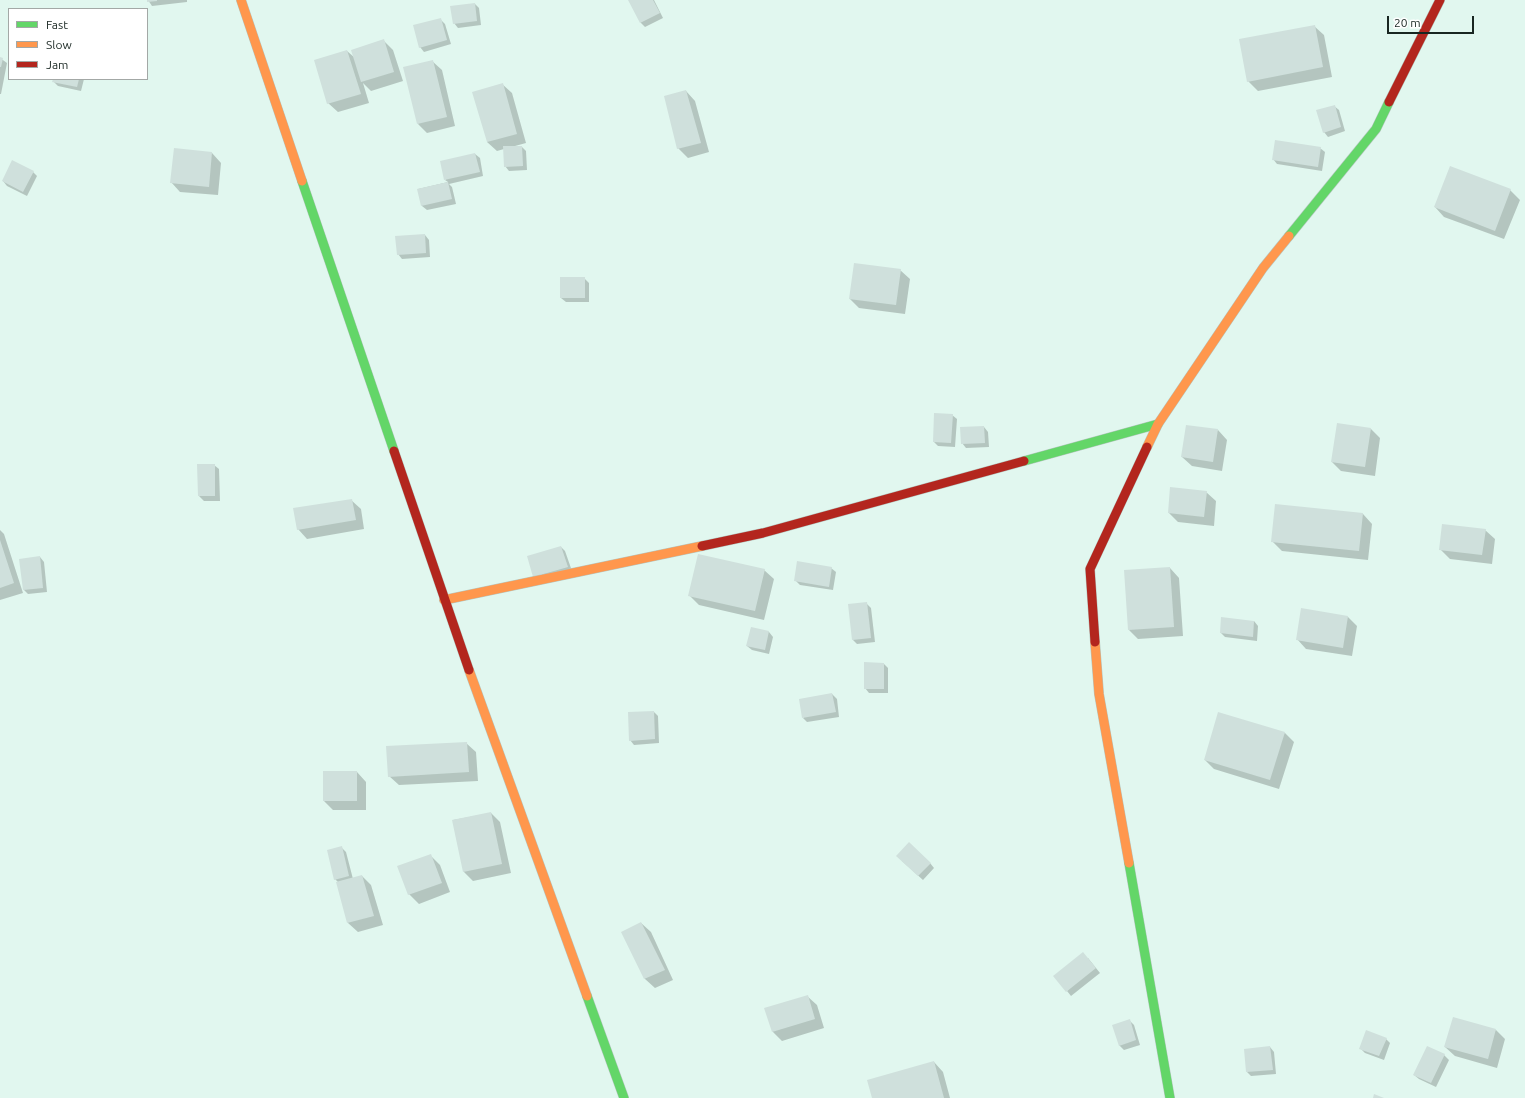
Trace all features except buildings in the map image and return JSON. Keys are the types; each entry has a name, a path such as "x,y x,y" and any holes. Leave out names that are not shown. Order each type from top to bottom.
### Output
{"street":[{"path":"241,0 444,600 624,1098"},
{"path":"1170,1098 1099,694 1090,569 1158,424 1263,268 1376,129 1440,0"},
{"path":"444,600 763,533 1158,424"}],"traffic: fast":[{"path":"1289,236 1376,129 1389,102"},
{"path":"302,181 394,451"},
{"path":"1024,461 1158,424"},
{"path":"1129,863 1170,1098"},
{"path":"587,996 624,1098"}],"traffic: slow":[{"path":"241,0 302,181"},
{"path":"1147,447 1158,424 1263,268 1289,236"},
{"path":"444,600 702,546"},
{"path":"1095,642 1099,694 1129,863"},
{"path":"469,670 587,996"}],"traffic: jam":[{"path":"1389,102 1440,0"},
{"path":"1095,642 1090,569 1147,447"},
{"path":"394,451 469,670"},
{"path":"702,546 763,533 1024,461"}]}
